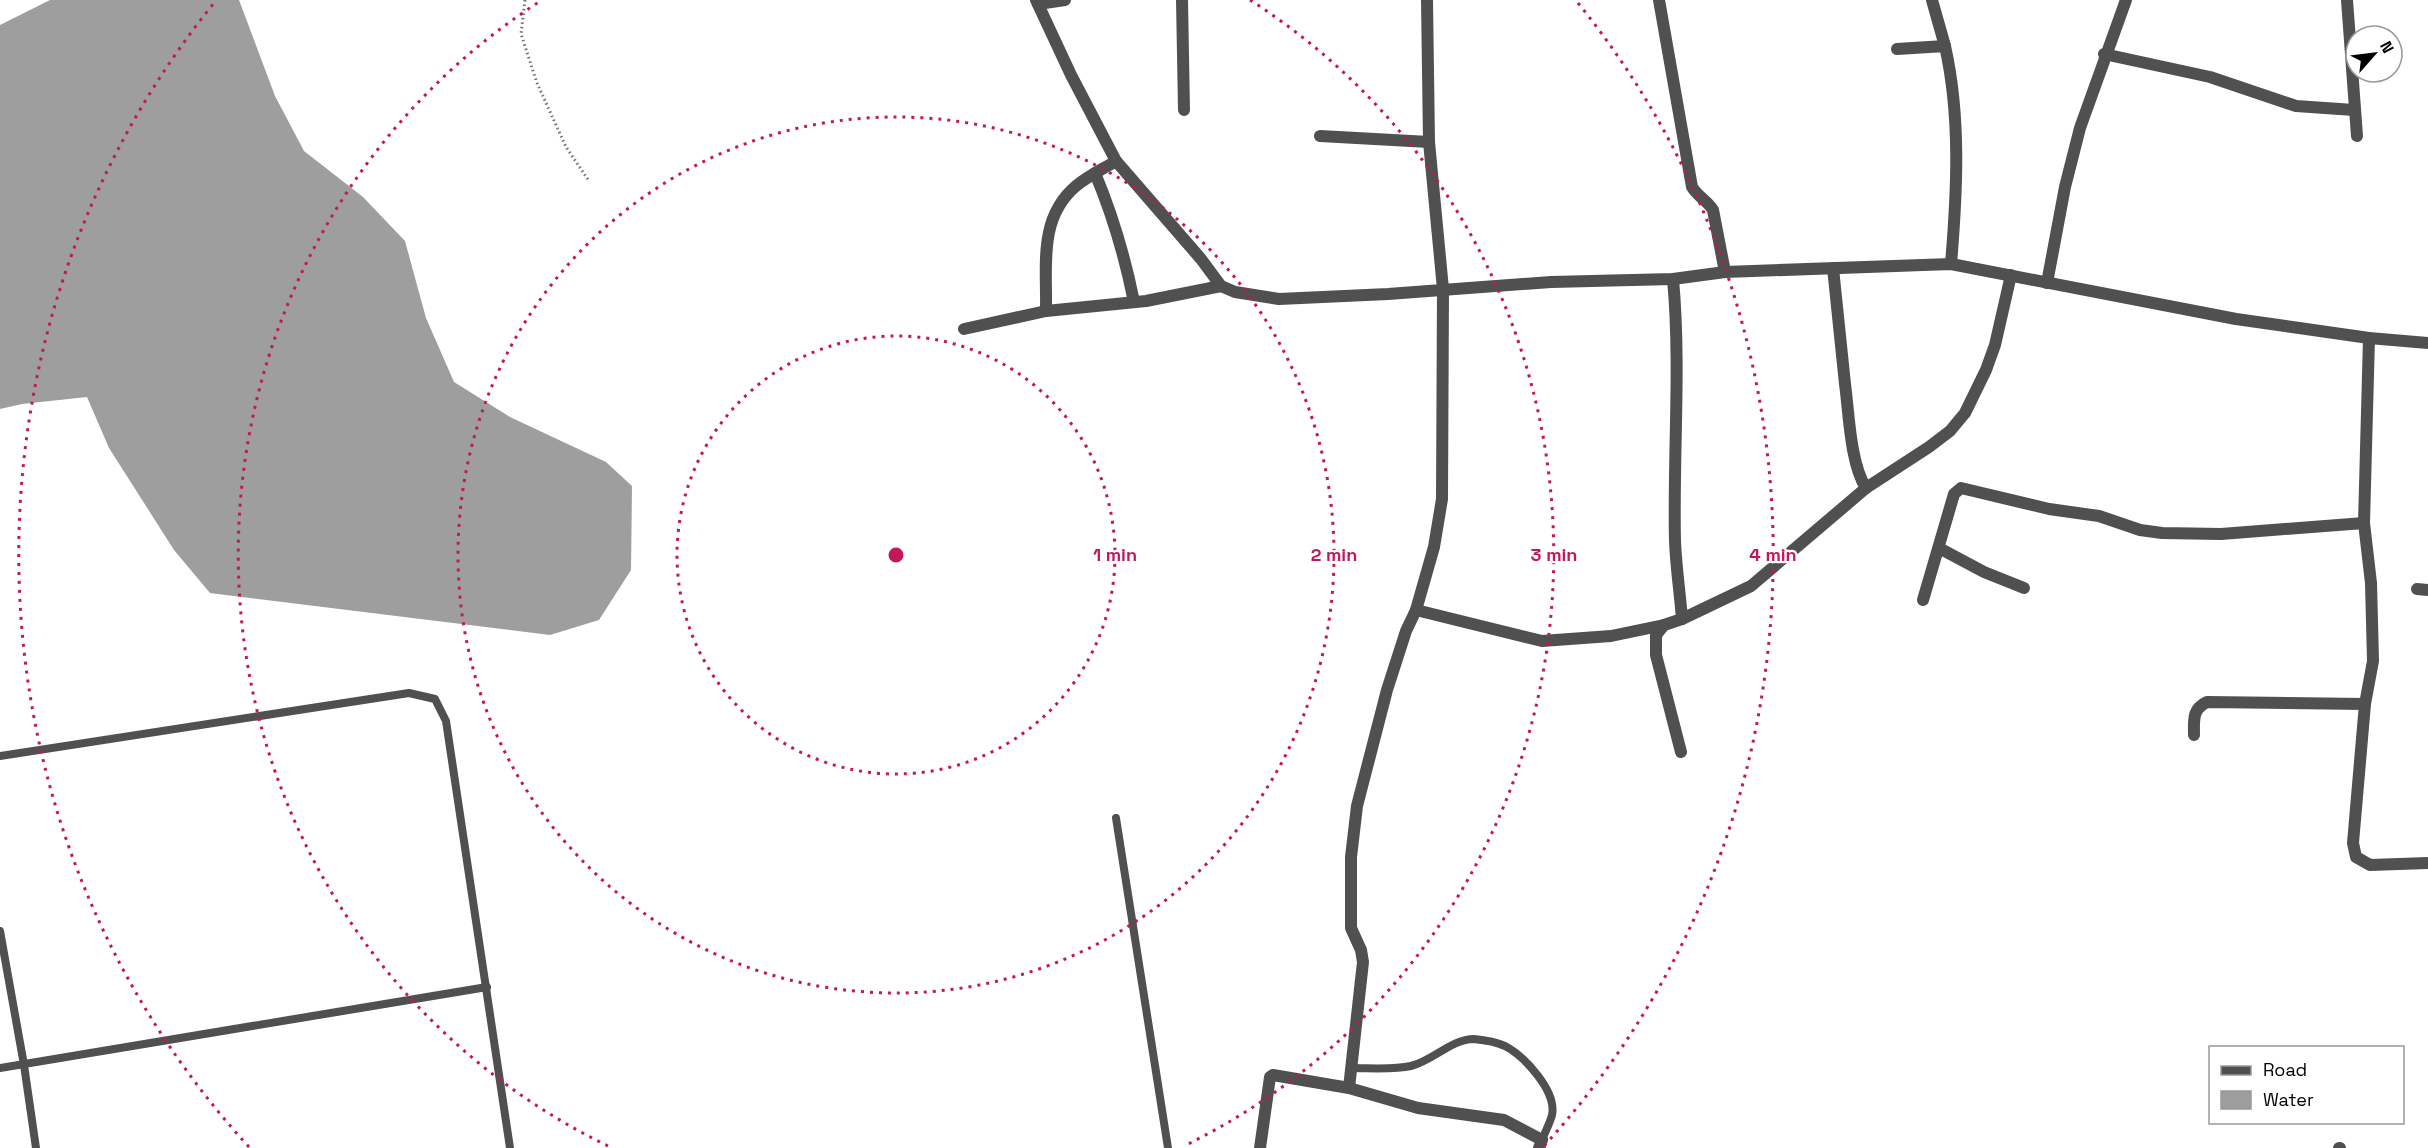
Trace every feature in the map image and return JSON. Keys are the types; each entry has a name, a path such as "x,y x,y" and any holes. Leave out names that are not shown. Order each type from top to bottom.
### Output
{"street":[{"path":"1065,0 1037,2 1071,75 1116,161 1201,259 1221,286 1235,292 1279,299 1551,282 1672,279 1725,272 1951,264 2236,320 2369,338 2428,343"},
{"path":"1182,0 1184,110"},
{"path":"1349,1088 1363,962 1361,950 1351,928 1351,857 1358,806 1387,690 1406,631 1416,610 1434,547 1442,499 1443,289 1429,142 1427,0"},
{"path":"1659,0 1692,187 1713,210 1725,272"},
{"path":"1932,0 1953,82 1956,206 1951,264"},
{"path":"2047,283 2065,187 2080,128 2104,54 2126,0"},
{"path":"2347,0 2357,136"},
{"path":"1897,49 1945,46"},
{"path":"2104,54 2210,77 2296,106 2354,110"},
{"path":"1320,136 1429,142"},
{"path":"1046,311 1046,247 1051,219 1059,204 1076,186 1116,161"},
{"path":"1095,173 1112,214 1134,302"},
{"path":"1833,268 1849,416 1860,479 1866,488"},
{"path":"1416,610 1542,641 1611,636 1664,625 1682,619 1750,586 1866,488 1950,431 1965,413 1986,370 1995,345 2011,275"},
{"path":"1672,279 1676,309 1675,542 1682,619"},
{"path":"964,329 1046,311 1134,302 1221,286"},
{"path":"2369,338 2364,523 2370,583 2373,661 2365,704 2353,843 2356,858 2370,865 2428,863"},
{"path":"1923,600 1954,494 1962,488 2049,509 2099,516 2140,530 2162,533 2221,534 2364,523"},
{"path":"1939,549 1984,572 2024,588"},
{"path":"1664,625 1656,635 1656,655 1681,752"},
{"path":"2194,735 2195,713 2197,708 2207,702 2365,704"},
{"path":"1260,1148 1270,1077 1273,1075 1349,1088 1418,1108 1504,1120 1540,1144"}],"lane":[{"path":"0,756 409,693 435,699 446,721 510,1148"},
{"path":"1116,818 1168,1148"},
{"path":"0,931 36,1148"},
{"path":"0,1068 486,987"},
{"path":"1352,1068 1409,1066 1425,1061 1459,1042 1471,1039 1503,1045 1521,1056 1540,1078 1547,1091 1553,1113 1540,1144"}],"path":[{"path":"525,0 521,34 537,83 567,147 589,181"}],"water":[{"path":"50,0 239,0 275,96 304,151 363,197 405,241 426,318 454,382 510,417 606,462 632,486 631,570 599,620 550,635 210,593 174,550 109,448 87,397 22,404 0,409 0,25"}]}
